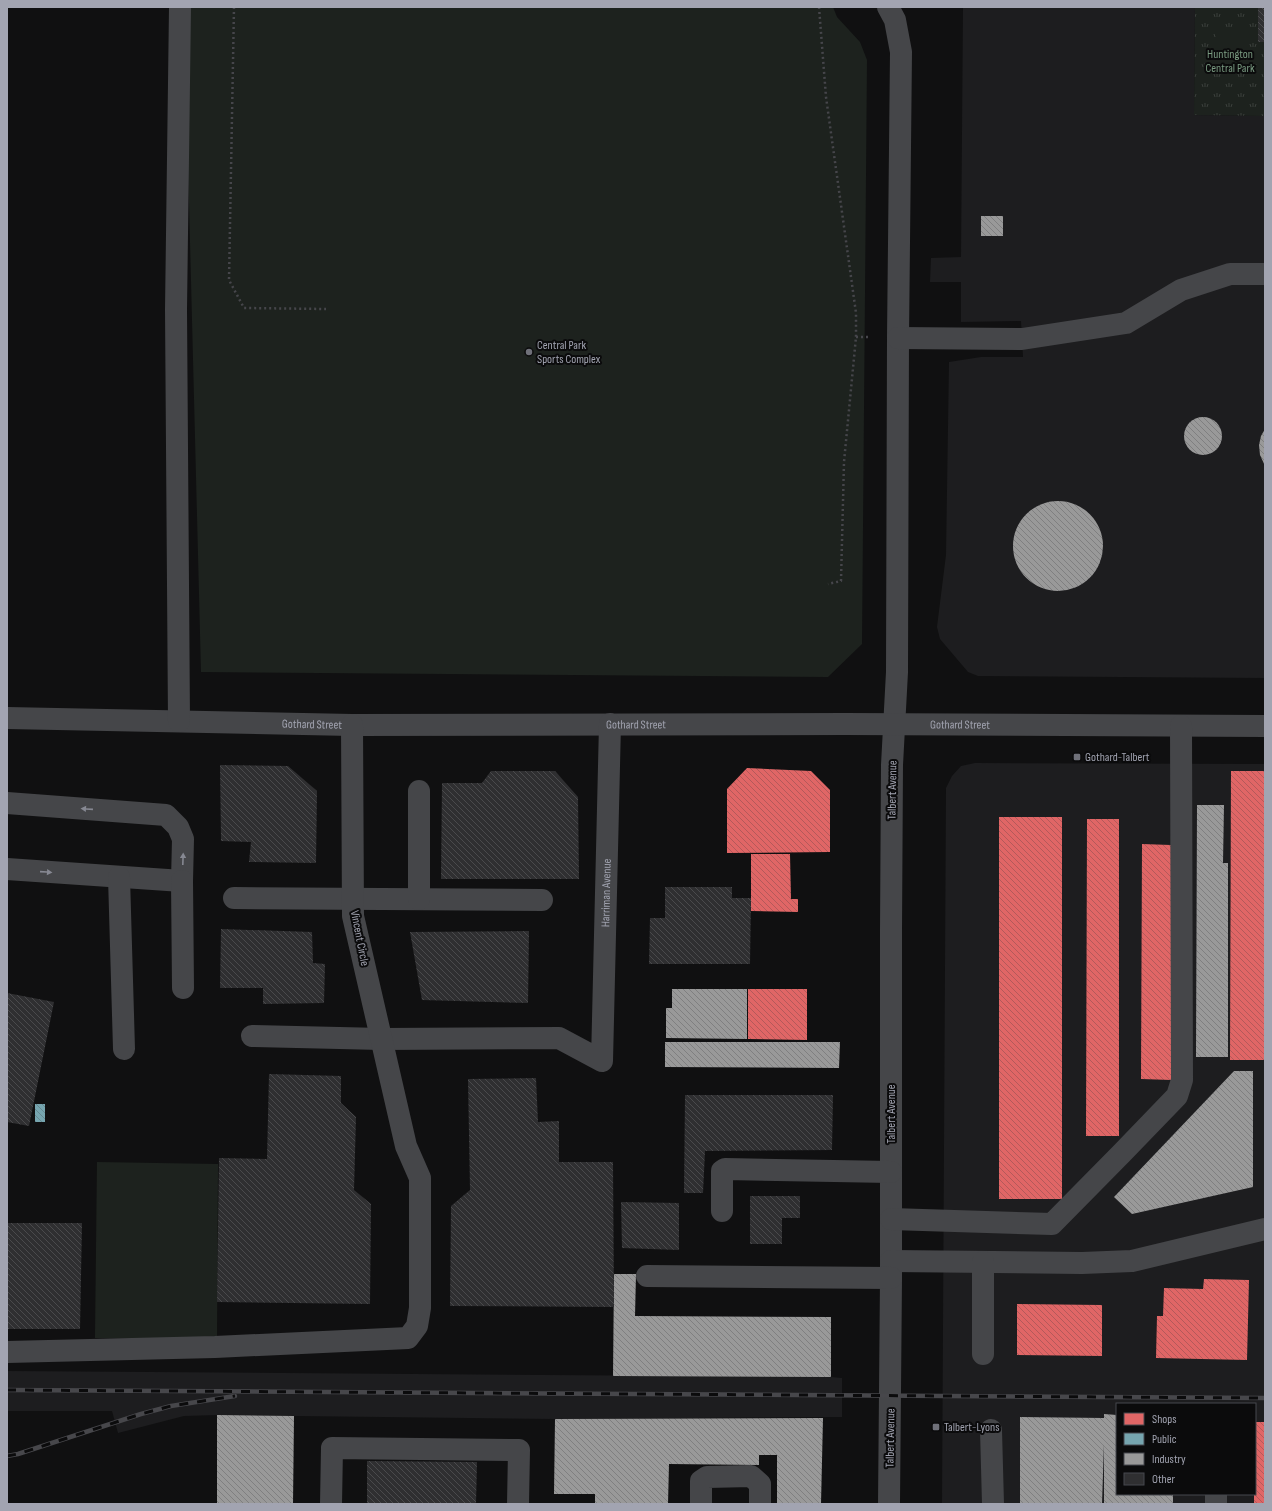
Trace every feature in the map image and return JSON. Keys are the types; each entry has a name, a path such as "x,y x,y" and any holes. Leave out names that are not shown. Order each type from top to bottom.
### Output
{"street":[{"path":"179,722 176,310 180,7"},
{"name":"Talbert Avenue","path":"888,7 895,20 901,52 897,672 894,725 891,930 889,1504"},
{"path":"898,338 1022,339 1126,322 1181,290 1230,274 1265,274"},
{"name":"Gothard Street","path":"7,718 352,725 610,724 1265,726"},
{"name":"Harriman Avenue","path":"382,1039 559,1038 602,1061 610,724"},
{"name":"Vincent Circle","path":"7,1352 214,1347 408,1338 417,1326 420,1308 420,1178 406,1146 353,916 352,725"},
{"path":"891,1220 1052,1224 1177,1096 1182,1080 1181,726"},
{"path":"419,791 419,899"},
{"path":"7,803 166,815 178,827 184,839 182,881 183,988"},
{"path":"7,870 182,881"},
{"path":"119,877 124,1049"},
{"path":"234,898 542,900"},
{"path":"252,1036 382,1039"},
{"path":"722,1211 722,1171 725,1169 891,1172"},
{"path":"647,1276 891,1270 983,1262 1082,1263 1132,1261 1265,1229"},
{"path":"983,1262 983,1354"},
{"path":"991,1430 993,1504"},
{"path":"331,1504 332,1448 519,1450 518,1504"},
{"path":"701,1504 701,1481 707,1477 751,1476 760,1484 760,1504"}],"path":[{"path":"234,7 229,280 244,308 326,309"},
{"path":"819,7 826,97 856,313 856,337 844,462 841,581 828,584"},
{"path":"856,337 870,337"}],"shaded area":[{"path":"963,7 1195,7 1194,115 1265,116 1265,678 978,676 968,672 940,639 937,627 946,555 949,362 981,357 1023,357 1021,321 961,322 961,282 930,282 931,258 961,257"},
{"path":"975,763 1265,764 1265,1504 942,1504 946,788 952,776 961,766"},
{"path":"7,1371 831,1377 842,1378 842,1417 555,1419 217,1415 184,1416 118,1433 112,1411 7,1411"}],"green space":[{"name":"Central Park Sports Complex","path":"184,7 833,7 837,17 860,42 867,60 862,644 828,677 201,672"},
{"name":"Huntington Central Park","path":"1195,7 1265,7 1265,116 1194,115"},
{"path":"1216,30 1245,30 1245,72 1216,72"},
{"path":"97,1162 218,1164 217,1339 95,1338"}],"building: Shops":[{"path":"747,768 811,771 830,790 830,852 727,853 727,789"},
{"path":"1231,771 1265,771 1265,1060 1230,1060"},
{"path":"999,817 1062,817 1062,1199 999,1199"},
{"path":"1087,819 1119,819 1119,1136 1086,1136"},
{"path":"1142,844 1171,845 1171,1080 1141,1079"},
{"path":"751,854 790,854 791,899 798,899 798,912 751,911"},
{"path":"748,989 807,989 807,1040 748,1039"},
{"path":"1204,1279 1249,1280 1247,1360 1156,1358 1157,1316 1163,1316 1164,1288 1203,1289"},
{"path":"1017,1304 1102,1305 1102,1356 1017,1355"},
{"path":"1256,1422 1265,1422 1265,1504 1254,1504 1254,1495 1256,1495"}],"building: Public":[{"path":"35,1104 45,1104 45,1122 35,1122"}],"building: Industry":[{"path":"981,216 1003,216 1003,236 981,236"},
{"path":"1199,417 1207,417 1217,422 1221,429 1221,443 1217,450 1207,455 1199,455 1189,450 1187,447 1184,440 1184,432 1189,422 1192,420"},
{"path":"1265,429 1265,466 1260,455 1259,445 1261,436"},
{"path":"1058,501 1075,505 1090,514 1099,529 1103,546 1099,563 1090,578 1075,587 1058,591 1041,587 1026,578 1017,563 1013,546 1017,529 1026,514 1041,505"},
{"path":"1197,805 1224,805 1223,863 1228,863 1228,1057 1196,1057"},
{"path":"672,989 747,989 747,1039 666,1038 666,1008 672,1008"},
{"path":"665,1042 840,1042 839,1068 665,1067"},
{"path":"1234,1071 1253,1071 1253,1187 1132,1214 1114,1197"},
{"path":"614,1274 636,1274 635,1316 831,1317 831,1377 613,1376"},
{"path":"1104,1414 1116,1415 1116,1495 1173,1495 1173,1504 1104,1504 1104,1444 1102,1504 1020,1504 1020,1417 1104,1418"},
{"path":"217,1415 294,1416 293,1504 217,1504"},
{"path":"823,1418 821,1504 777,1504 777,1455 759,1455 759,1465 669,1464 668,1504 595,1504 595,1494 554,1494 555,1419"}],"building: Other":[{"path":"1258,7 1265,7 1265,42 1258,42"},
{"path":"220,765 288,766 317,791 316,863 249,862 251,842 221,841"},
{"path":"491,771 555,771 578,797 579,879 441,879 442,783 482,783"},
{"path":"665,887 732,887 732,898 751,898 750,964 649,964 650,918 665,918"},
{"path":"221,929 312,932 313,963 325,964 324,1003 263,1004 263,988 220,988"},
{"path":"529,931 528,1003 422,1000 410,932"},
{"path":"7,993 54,1002 29,1126 7,1122"},
{"path":"269,1074 341,1076 341,1103 356,1117 354,1190 371,1204 370,1304 217,1302 219,1158 267,1159"},
{"path":"536,1078 538,1122 559,1121 559,1162 613,1162 614,1307 450,1306 451,1206 470,1190 468,1079"},
{"path":"685,1095 833,1095 832,1150 705,1151 703,1193 684,1193"},
{"path":"750,1196 800,1196 800,1218 782,1218 782,1244 750,1244"},
{"path":"621,1202 679,1203 679,1250 622,1248"},
{"path":"7,1223 82,1223 80,1329 7,1329"},
{"path":"367,1461 477,1462 476,1504 367,1504"}],"railway":[{"path":"7,1390 1265,1398"},
{"path":"7,1456 18,1454 141,1414 171,1406 235,1396"}],"place":[{"name":"Central Park Sports Complex","path":"529,352"},
{"name":"Gothard-Talbert","path":"1077,757"},
{"name":"Talbert-Lyons","path":"936,1427"}]}
